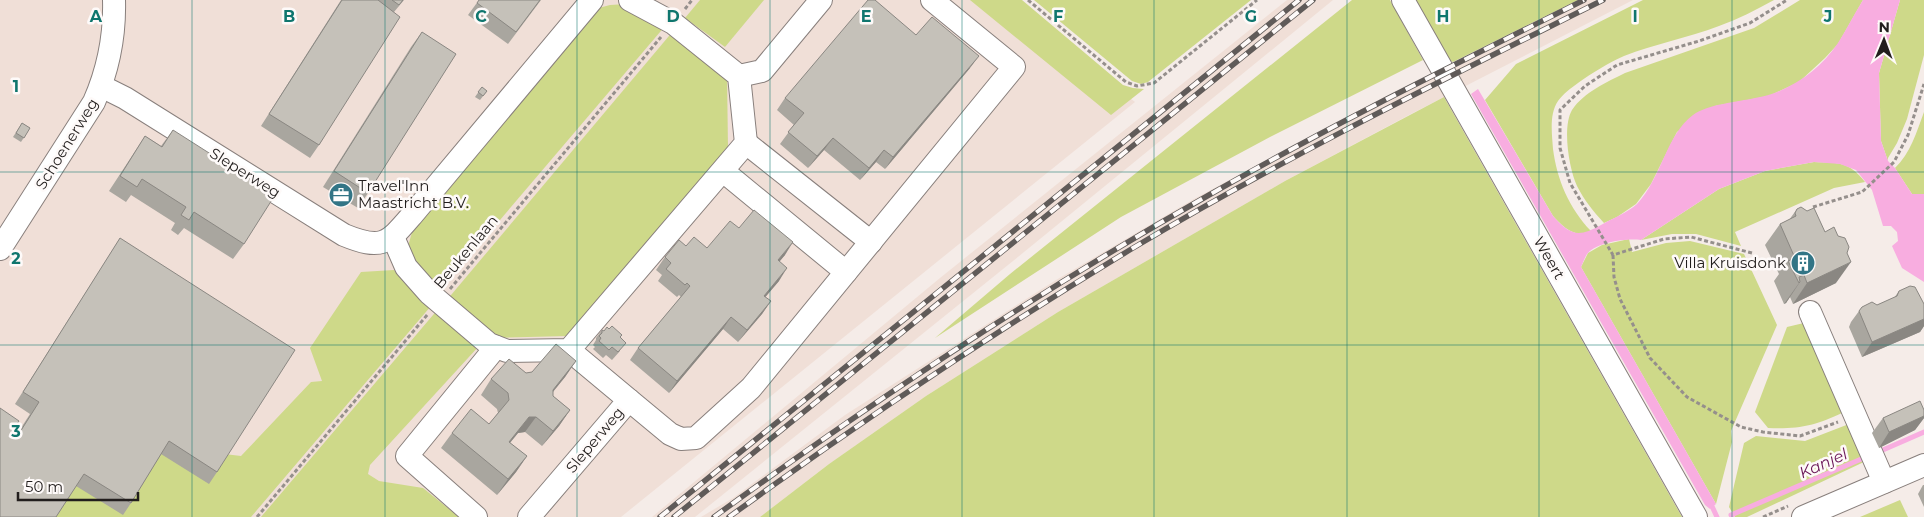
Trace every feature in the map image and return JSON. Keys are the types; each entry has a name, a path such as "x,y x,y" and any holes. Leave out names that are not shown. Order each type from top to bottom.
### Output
{"street":[{"name":"Schoenerweg","path":"0,249 94,102 101,86 112,44 114,0"},
{"path":"592,0 393,237 406,267 438,303 492,346 508,351 570,350 746,143 739,76 673,23 630,0"},
{"path":"739,76 762,71 821,0"},
{"path":"629,400 670,434 681,439 696,438 751,388 1014,67 932,0"},
{"name":"Weert","path":"1402,0 1696,517"},
{"name":"Sleperweg","path":"101,86 125,98 344,235 360,241 375,243 393,237"},
{"path":"746,143 871,242"},
{"path":"723,171 846,272"},
{"path":"1810,312 1884,482"},
{"path":"476,517 407,456 492,346"},
{"name":"Sleperweg","path":"529,517 629,400 570,350"},
{"path":"1803,517 1924,465"}],"path":[{"name":"Beukenlaan","path":"257,517 692,0"},
{"path":"1028,0 1126,82 1136,86 1154,82 1257,0"},
{"path":"1787,0 1750,23 1699,42 1617,64 1585,86 1560,110 1560,148 1570,183 1613,255 1614,277 1620,299 1650,358 1687,397 1741,427 1800,436 1828,427 1855,415"},
{"path":"1813,207 1862,192 1894,162 1908,135 1924,84"},
{"path":"1613,255 1664,239 1691,237 1752,252"}],"shaded area":[{"path":"0,0 1008,0 1135,102 621,517 0,517"},
{"path":"1287,0 1333,0 695,517 652,517 940,278"},
{"path":"1578,0 1633,0 1285,181 1058,312 926,396 829,464 760,517 701,517 733,498 845,415 1056,280 1194,199 1373,103"},
{"path":"1863,0 1900,0 1879,73 1881,141 1888,161 1895,168 1912,194 1924,194 1924,282 1902,268 1892,246 1898,241 1897,232 1891,226 1883,226 1872,190 1856,170 1840,164 1814,162 1765,171 1719,189 1641,240 1613,242 1593,249 1587,254 1581,267 1716,504 1710,509 1705,505 1471,94 1478,89 1553,216 1570,231 1586,232 1624,213 1637,204 1652,182 1676,134 1693,115 1707,108 1779,91 1791,86 1813,71 1831,53"}],"green space":[{"path":"700,0 764,0 725,47 685,18"},
{"path":"970,0 1022,0 1123,85 1144,89 1111,115"},
{"path":"1034,0 1251,0 1148,82 1141,84 1132,81"},
{"path":"1352,0 1390,0 1423,60 1270,137 1121,217 935,338 1010,274"},
{"path":"1413,0 1578,0 1453,62 1444,57"},
{"path":"1643,0 1774,0 1719,26 1624,56 1589,76 1560,98 1555,106 1552,118 1555,160 1561,183 1570,203 1591,231 1580,234 1575,233 1565,228 1553,216 1485,100 1516,64"},
{"path":"1800,0 1863,0 1838,44 1799,82 1769,96 1715,106 1677,132 1651,184 1636,204 1604,223 1583,196 1571,169 1567,127 1572,110 1577,104 1596,88 1625,73 1754,28"},
{"path":"1900,0 1924,0 1924,55 1907,119 1888,161 1881,141 1879,73"},
{"path":"626,4 666,25 437,294 418,269 408,246 413,229 595,9 610,5"},
{"path":"674,30 727,73 728,149 567,336 494,338 446,301"},
{"path":"1444,97 1682,517 760,517 829,464 926,396 1058,312 1285,181"},
{"path":"1924,112 1924,194 1912,194 1895,168 1909,149"},
{"path":"1814,162 1842,164 1854,170 1865,182 1834,188 1735,232 1741,246 1696,234 1672,234 1641,240 1719,189 1765,171"},
{"path":"1629,239 1632,252 1666,243 1690,241 1744,254 1777,325 1731,431 1732,442 1716,504 1581,267 1588,253 1602,245"},
{"path":"394,270 431,306 251,517 18,517 82,480 158,446 241,456 311,382 322,381 310,348 361,272"},
{"path":"439,308 479,346 370,465 368,474 379,481 423,488 459,517 261,517"},
{"path":"1808,322 1844,412 1807,426 1768,428 1755,412 1787,327"},
{"path":"1849,424 1866,461 1747,517 1735,517 1729,507 1744,443 1756,436 1805,441"},
{"path":"1900,500 1908,517 1860,517"}],"building":[{"path":"342,0 378,0 400,17 319,145 269,114"},
{"path":"392,0 403,0 399,5"},
{"path":"479,0 540,0 516,32 477,3"},
{"path":"868,0 875,0 916,35 932,17 979,56 893,157 884,150 869,168 833,138 817,156 788,132 804,113 785,98"},
{"path":"422,32 456,54 368,193 334,171"},
{"path":"482,87 487,91 483,96 478,92"},
{"path":"22,123 30,128 24,138 16,133"},
{"path":"173,130 275,195 244,244 194,212 189,220 181,215 186,207 142,179 137,187 120,176 145,136 162,147"},
{"path":"1801,207 1807,211 1814,208 1825,232 1834,227 1838,236 1845,238 1849,247 1847,253 1851,262 1807,283 1804,275 1799,277 1799,283 1788,261 1795,258 1780,224 1796,216 1797,209"},
{"path":"754,210 793,242 778,260 787,268 764,296 771,301 747,330 731,317 677,381 638,348 690,286 687,283 685,285 666,269 671,263 665,257 679,240 686,246 694,237 707,248 730,221 739,228"},
{"path":"120,238 295,350 217,472 169,441 131,503 84,474 56,517 0,517 0,408 19,421 14,428 20,432 39,402 23,392"},
{"path":"1910,286 1915,287 1924,304 1924,319 1872,342 1859,311 1862,307 1872,302 1877,305 1897,296 1899,291"},
{"path":"612,326 622,335 620,337 626,343 618,352 612,347 609,350 599,341 602,330 604,331 607,327 609,329"},
{"path":"556,344 576,361 553,390 553,396 570,410 553,431 536,417 529,417 509,442 527,456 508,479 452,433 471,409 489,424 509,400 508,393 491,379 509,359 526,373 532,372"},
{"path":"1920,401 1924,410 1924,416 1889,432 1883,418"}],"waterway":[{"name":"Kanjel","path":"1876,453 1924,432"},
{"name":"Kanjel","path":"1732,517 1731,515 1866,457"},
{"path":"1710,502 1717,517"}],"railway":[{"path":"660,517 1299,0"},
{"path":"674,517 1313,0"},
{"path":"714,517 834,431 957,349 1081,270 1255,169 1348,119 1584,0"},
{"path":"729,517 928,378 1030,312 1190,214 1307,150 1603,0"}],"place":[{"name":"Travel'Inn Maastricht B.V.","path":"341,195"},
{"name":"Villa Kruisdonk","path":"1803,263"}]}
